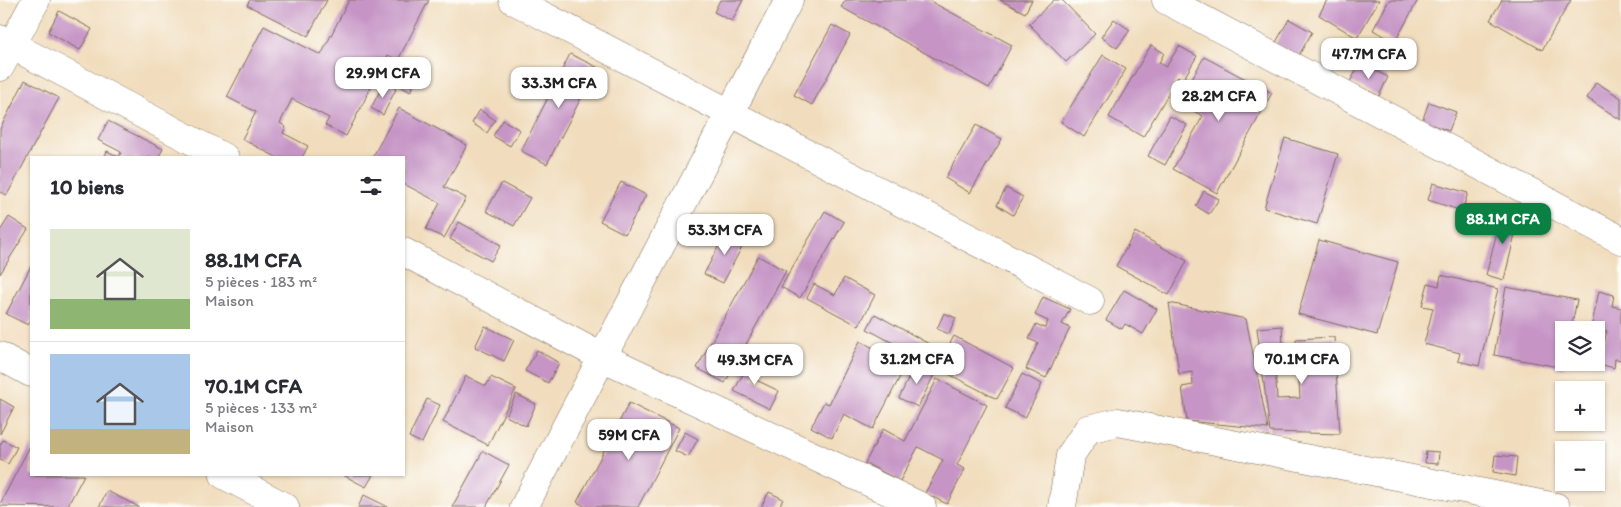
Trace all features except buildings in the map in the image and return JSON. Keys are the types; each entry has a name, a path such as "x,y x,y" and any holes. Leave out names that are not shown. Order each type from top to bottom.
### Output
{"street":[{"path":"36,0 4,50 221,156"},
{"path":"513,0 1090,301"},
{"path":"524,507 789,0"},
{"path":"1166,0 1621,240"},
{"path":"405,253 602,357 922,507"},
{"path":"0,356 30,372"},
{"path":"1062,507 1070,456 1088,429 1118,422 1556,507"},
{"path":"226,476 285,507"}]}
